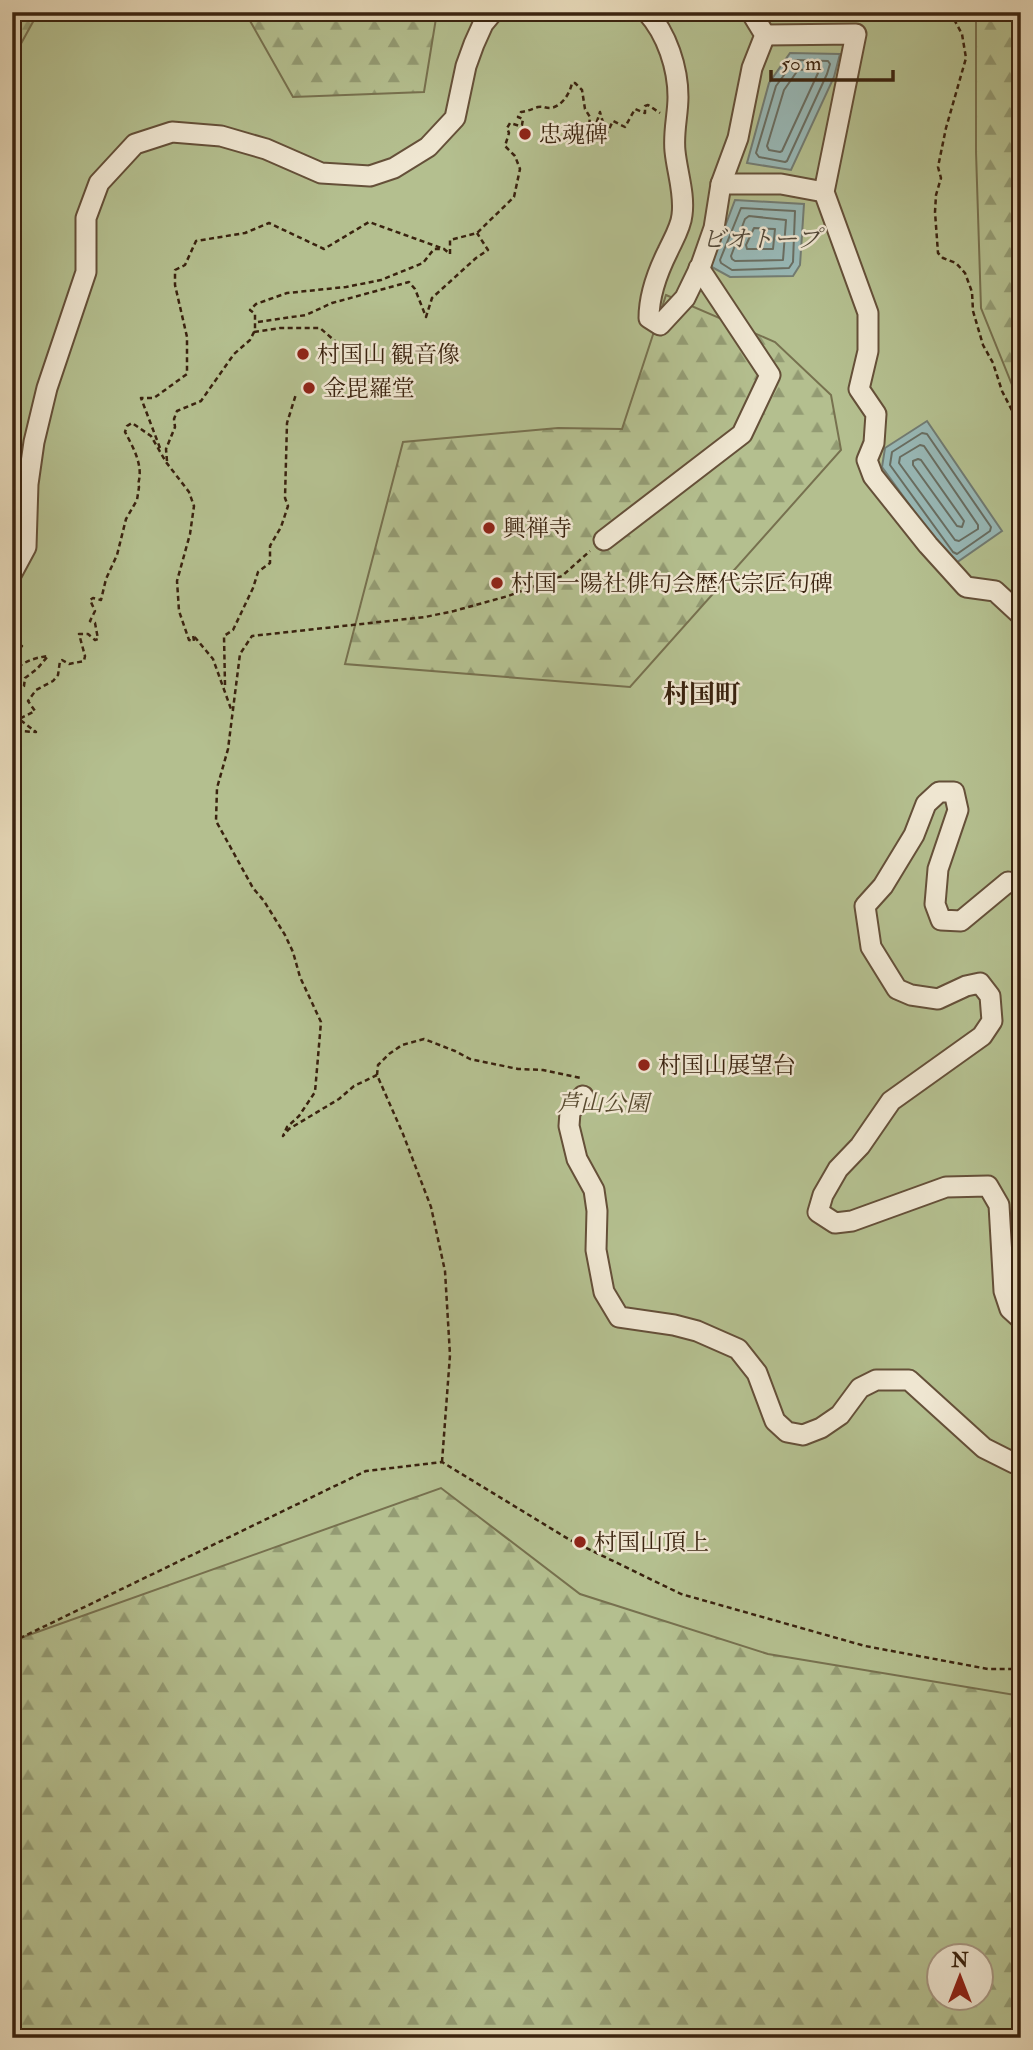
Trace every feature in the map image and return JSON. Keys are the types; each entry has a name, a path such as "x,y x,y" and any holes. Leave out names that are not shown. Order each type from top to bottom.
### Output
{"street":[{"path":"12,573 26,547 28,484 34,442 47,388 86,272 86,218 99,183 135,144 172,132 220,136 266,149 321,173 370,176 394,168 428,147 455,118 466,66 483,24 493,12"},
{"path":"647,12 655,21 676,69 678,98 675,153 682,217 649,303 649,318 660,326 685,298 714,228 722,184 738,138 752,68 765,35"},
{"path":"751,12 765,35"},
{"path":"765,35 856,34 824,192 868,313 868,351 859,390 876,414 874,443 867,460 873,476 928,545 966,587 995,590 1021,615"},
{"path":"722,184 781,184 824,192"},
{"path":"604,540 742,434 771,375 699,268"},
{"path":"1021,884 1008,882 961,921 941,920 935,904 939,869 958,810 954,792 939,792 926,804 914,835 883,886 864,906 871,947 897,989 911,995 938,999 979,983 990,996 992,1021 982,1036 891,1101 860,1146 838,1169 823,1195 818,1212 835,1223 852,1221 946,1187 988,1186 999,1205 1004,1291 1010,1309 1021,1319"},
{"path":"583,1096 570,1112 569,1126 577,1159 594,1190 597,1210 596,1250 604,1292 619,1317 686,1328 738,1349 757,1373 775,1421 787,1433 803,1435 821,1428 840,1415 860,1388 876,1380 909,1380 984,1448 1014,1463 1021,1462"}],"path":[{"path":"950,12 962,34 966,58 938,167 941,178 935,212 938,253 956,263 965,273 972,292 973,311 983,345 1021,428"},
{"path":"166,462 141,398 154,398 187,374 187,337 175,285 175,270 185,265 196,241 245,233 269,223 324,249 369,222 447,250 450,254 450,240 477,233 507,205 517,191 520,169 515,156 505,146 508,126 510,123 522,125 523,119 518,117 522,112 561,104 572,83 582,90 585,109 590,117 587,145 600,112 606,135 614,121 625,127 635,109 645,113 645,106 675,122"},
{"path":"256,323 306,315 332,303 409,282 415,289 426,317 432,298 461,270 488,250 477,233"},
{"path":"166,462 166,449 175,427 177,411 201,401 228,362 250,340 256,314 250,310 256,304 287,293 346,287 381,280 422,263 435,249 447,250"},
{"path":"254,332 280,328 320,328 336,343 332,345"},
{"path":"232,712 225,688 224,636 233,630 258,572 270,563 270,546 281,527 288,506 285,498 287,423 296,394"},
{"path":"12,673 20,664 48,656 25,678 24,686 17,693 18,707 14,716 16,728 19,731 36,732 19,719 35,711 28,701 29,698 59,674 60,661 69,664 84,660 79,635 98,639 95,623 90,621 95,611 90,600 101,600 126,519 137,500 141,474 133,447 124,432 132,423 151,436 188,492 194,506 190,534 177,581 179,611 189,640 194,641 193,635 213,659 232,712"},
{"path":"377,1075 354,1086 339,1099 289,1129 283,1136 287,1127 299,1116 315,1093 321,1022 300,977 285,935 253,888 216,821 217,788 228,749 240,654 252,636 425,617 508,596 562,576 604,540"},
{"path":"12,644 22,646 12,655"},
{"path":"442,1462 450,1355 445,1271 431,1207 377,1075 378,1065 402,1045 424,1039 470,1059 582,1078 586,1085 583,1096"},
{"path":"12,1642 366,1471 442,1462 570,1540 681,1594 864,1646 988,1669 1021,1669"}],"green space":[{"name":"芦山公園","path":"17,12 1021,12 1021,2038 12,2038 12,18"},
{"name":"芦山公園","path":"47,12 245,12 293,97 424,92 437,12 976,12 976,152 981,308 1021,407 1021,1696 768,1654 580,1594 441,1488 12,1641 12,60 34,20","holes":["666,295 775,342 831,395 841,450 630,687 345,664 403,442 558,428 622,429"]}],"water":[{"path":"790,53 840,54 834,77 791,170 747,163 769,83"},
{"name":"ビオトープ","path":"735,200 804,204 800,265 793,276 730,277 710,266"},
{"path":"927,421 1002,531 953,565 882,467 885,448"}],"place":[{"name":"忠魂碑","path":"525,134"},
{"name":"村国山 観音像","path":"303,354"},
{"name":"金毘羅堂","path":"309,388"},
{"name":"興禅寺","path":"489,528"},
{"name":"村国一陽社俳句会歴代宗匠句碑","path":"497,583"},
{"name":"村国山展望台","path":"644,1065"},
{"name":"村国山頂上","path":"580,1542"}],"district":[{"name":"村国町","path":"702,695"}]}
